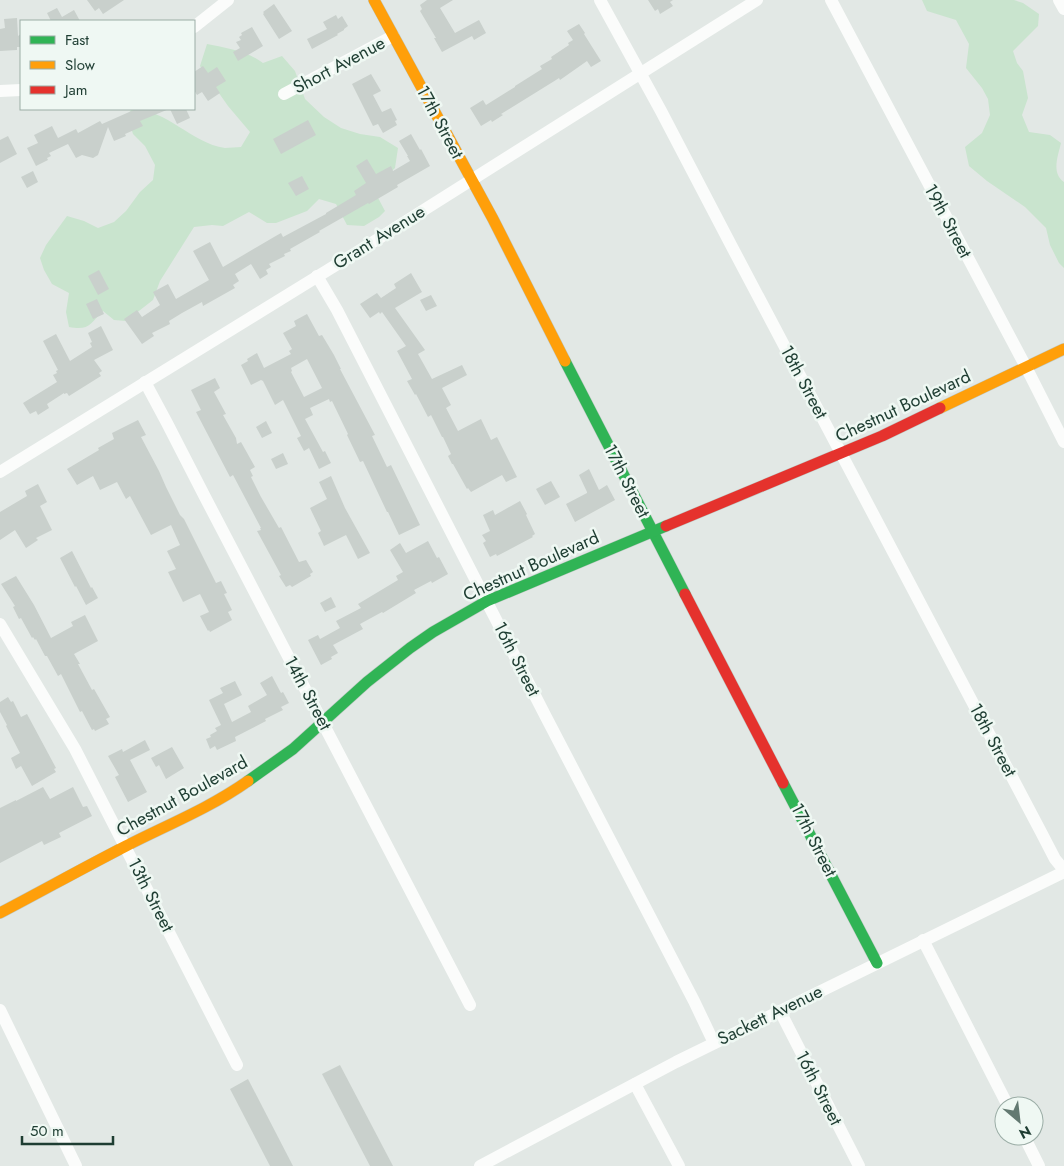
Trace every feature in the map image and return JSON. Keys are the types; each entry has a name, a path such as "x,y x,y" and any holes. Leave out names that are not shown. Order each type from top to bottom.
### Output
{"street":[{"path":"195,26 228,0"},
{"name":"17th Street","path":"374,0 493,220 877,963"},
{"name":"18th Street","path":"600,0 641,73 1055,859 1064,871"},
{"name":"Grant Avenue","path":"0,472 757,0"},
{"name":"19th Street","path":"831,0 1064,442"},
{"path":"1059,0 1064,9"},
{"name":"Short Avenue","path":"284,94 394,36"},
{"path":"0,91 20,90"},
{"name":"16th Street","path":"317,276 337,310 714,1043"},
{"name":"Chestnut Boulevard","path":"0,913 126,846 181,820 238,788 293,749 367,682 410,648 433,632 487,601 841,454 1064,349"},
{"name":"14th Street","path":"145,382 470,1004"},
{"name":"13th Street","path":"0,624 75,749 237,1065"},
{"name":"Sackett Avenue","path":"480,1166 495,1162 635,1084 714,1043 1064,871"},
{"path":"923,940 1003,1096"},
{"path":"0,1010 76,1166"},
{"name":"16th Street","path":"780,1011 859,1166"},
{"path":"635,1084 679,1166"},
{"path":"1029,1146 1039,1166"}],"green space":[{"path":"922,0 1014,0 1023,3 1039,14 1038,26 1013,51 1017,63 1023,71 1028,98 1022,115 1029,132 1050,135 1061,143 1057,159 1057,169 1060,178 1064,182 1064,268 1059,263 1050,245 1046,228 1025,207 969,166 965,147 982,133 990,115 988,99 966,68 969,44 956,20 927,11"},
{"path":"207,44 244,53 263,63 282,56 295,71 305,99 324,117 341,128 360,134 380,137 398,148 395,168 381,181 377,196 385,211 364,226 347,225 336,204 319,199 307,211 276,223 267,223 249,212 223,226 194,227 160,281 153,300 126,321 114,320 103,311 92,323 85,327 69,327 66,312 69,293 52,284 40,258 46,245 67,216 98,228 114,222 153,180 155,165 145,146 133,134 127,115 131,110 145,110 157,114 201,140 225,148 241,147 250,132 228,106 200,66"}],"building":[{"path":"87,0 124,0 103,14 99,8 95,11"},
{"path":"427,0 453,0 440,8 455,33 479,20 486,33 474,40 472,36 442,52 420,11 422,9 420,5"},
{"path":"648,0 673,0 670,2 673,6 660,14 658,9 655,11"},
{"path":"274,4 292,31 279,39 263,14"},
{"path":"57,8 62,17 74,10 79,20 50,20 47,13"},
{"path":"336,15 338,19 342,16 348,26 338,35 312,49 307,39 327,29 323,22"},
{"path":"17,18 20,47 17,47 17,50 0,51 0,29 5,28 4,19"},
{"path":"579,24 601,61 591,67 587,61 560,80 559,78 501,114 503,115 492,122 491,120 481,126 470,108 483,100 486,105 542,69 540,66 569,45 568,43 573,40 567,31"},
{"path":"252,27 263,46 238,61 233,52 240,48 236,42 241,40 239,37 242,35 241,33"},
{"path":"203,66 208,73 217,67 226,81 216,87 220,93 208,101 202,92 197,95 195,92 195,71"},
{"path":"371,74 381,91 373,95 382,112 391,108 397,120 395,121 397,125 383,133 378,124 373,126 352,84"},
{"path":"134,110 167,110 140,121 143,126 114,141 108,127 98,155 93,158 82,155 76,158 68,144 49,153 51,156 47,158 48,160 36,166 27,148 38,143 34,135 52,126 58,138 76,129 78,133 100,121 102,124"},
{"path":"170,110 186,110 190,118 177,124"},
{"path":"308,120 316,135 281,154 273,139"},
{"path":"411,134 430,166 397,185 398,187 290,249 291,251 284,254 285,256 269,264 271,267 266,270 268,274 260,279 251,264 235,274 239,281 233,285 235,288 203,306 202,302 182,313 169,321 170,324 152,333 154,336 142,344 124,319 137,310 142,317 160,305 153,292 168,284 176,299 209,280 193,251 210,242 223,267 281,233 283,237 326,214 356,195 354,191 366,183 356,166 367,159 376,174 391,166 393,171 410,161 399,141"},
{"path":"8,136 17,154 0,163 0,140"},
{"path":"33,171 38,182 27,188 21,177"},
{"path":"302,176 309,189 296,196 288,183"},
{"path":"99,270 109,289 98,295 88,276"},
{"path":"411,273 422,292 395,308 425,350 418,354 432,379 462,365 467,375 442,388 451,405 446,408 458,431 481,419 491,440 497,437 517,477 506,482 502,475 471,492 467,489 448,456 451,454 431,415 428,417 407,381 412,379 397,351 406,346 382,312 370,318 360,304 377,293 381,298 396,288 394,284"},
{"path":"431,295 437,306 426,311 420,300"},
{"path":"97,299 104,314 93,319 86,304"},
{"path":"307,314 319,336 322,335 375,435 372,436 387,467 391,465 420,525 399,535 363,461 360,462 332,401 330,402 329,399 310,408 313,415 305,419 331,463 319,469 309,448 304,451 297,438 301,436 283,400 275,405 261,380 251,385 241,365 257,353 264,368 291,354 289,351 292,349 283,333 296,326 294,321","holes":["307,359 322,388 304,397 291,372 291,368"]},
{"path":"101,326 113,350 94,360 102,371 99,373 101,376 69,396 67,393 64,393 47,404 49,408 38,415 36,411 30,414 23,403 57,382 53,375 58,370 43,341 56,334 70,361 92,347 88,333"},
{"path":"215,378 220,388 214,392 226,414 223,415 236,438 237,444 241,442 255,467 250,470 253,476 251,477 261,497 279,528 281,527 299,562 306,560 313,572 310,574 311,576 292,587 290,585 286,587 279,576 281,575 257,531 261,530 261,528 233,475 230,477 196,412 201,410 191,390"},
{"path":"138,420 146,435 141,437 180,515 184,519 216,583 221,581 227,593 224,594 232,610 228,612 232,620 210,632 200,616 209,612 200,594 183,602 168,572 176,569 167,551 180,545 171,525 151,535 130,496 126,499 117,482 100,490 93,476 77,485 67,469 114,439 112,433"},
{"path":"266,421 272,433 262,438 256,427"},
{"path":"283,453 288,464 276,469 271,459"},
{"path":"589,469 599,490 607,485 615,500 575,522 566,504 587,493 579,475"},
{"path":"331,476 345,508 370,553 358,559 346,535 324,546 318,533 321,531 310,508 327,499 319,482"},
{"path":"551,481 560,497 545,505 536,489"},
{"path":"38,484 47,502 40,506 52,530 36,538 38,540 26,548 15,530 0,540 0,512 27,496 25,491"},
{"path":"520,501 535,534 533,537 497,556 496,554 490,557 483,543 486,541 482,535 490,531 483,515 493,510 495,515"},
{"path":"428,541 448,574 414,590 416,593 383,613 360,624 363,629 333,645 338,653 321,665 308,640 318,635 320,639 340,628 336,621 361,608 358,604 398,580 396,576 403,572 390,550 400,543 406,553"},
{"path":"72,551 98,598 86,605 60,558"},
{"path":"16,576 51,638 73,626 71,622 85,615 98,641 74,654 92,690 94,689 110,717 106,719 109,724 95,731 94,729 92,730 82,711 80,712 61,674 58,676 36,639 32,638 21,618 19,619 13,607 15,606 1,584"},
{"path":"331,597 336,607 325,612 320,603"},
{"path":"272,676 289,703 281,707 283,710 265,719 266,721 235,737 236,741 217,750 215,746 210,749 206,739 211,737 210,735 217,731 215,728 221,725 209,700 223,693 220,688 235,681 242,695 224,704 232,722 251,712 248,706 267,695 260,683"},
{"path":"8,697 11,702 13,701 21,717 27,714 56,768 54,769 56,772 32,786 21,766 16,769 11,758 20,753 0,712 0,702"},
{"path":"145,740 150,750 130,760 147,792 128,802 115,777 119,775 108,756 122,749 123,752"},
{"path":"172,747 184,768 166,779 159,765 156,767 151,758"},
{"path":"43,787 50,799 73,787 83,807 87,806 92,816 59,833 61,837 44,845 42,841 0,863 0,808"},
{"path":"340,1065 393,1166 370,1166 322,1074"},
{"path":"248,1079 293,1166 270,1166 230,1089"}],"traffic: fast":[{"path":"565,361 685,594"},
{"path":"248,781 293,749 367,682 433,632 487,601 666,526"},
{"path":"783,783 877,963"}],"traffic: slow":[{"path":"374,0 493,219 565,361"},
{"path":"940,408 1064,349"},
{"path":"0,913 126,846 204,808 248,781"}],"traffic: jam":[{"path":"666,526 882,436 940,408"},
{"path":"685,594 783,783"}]}
